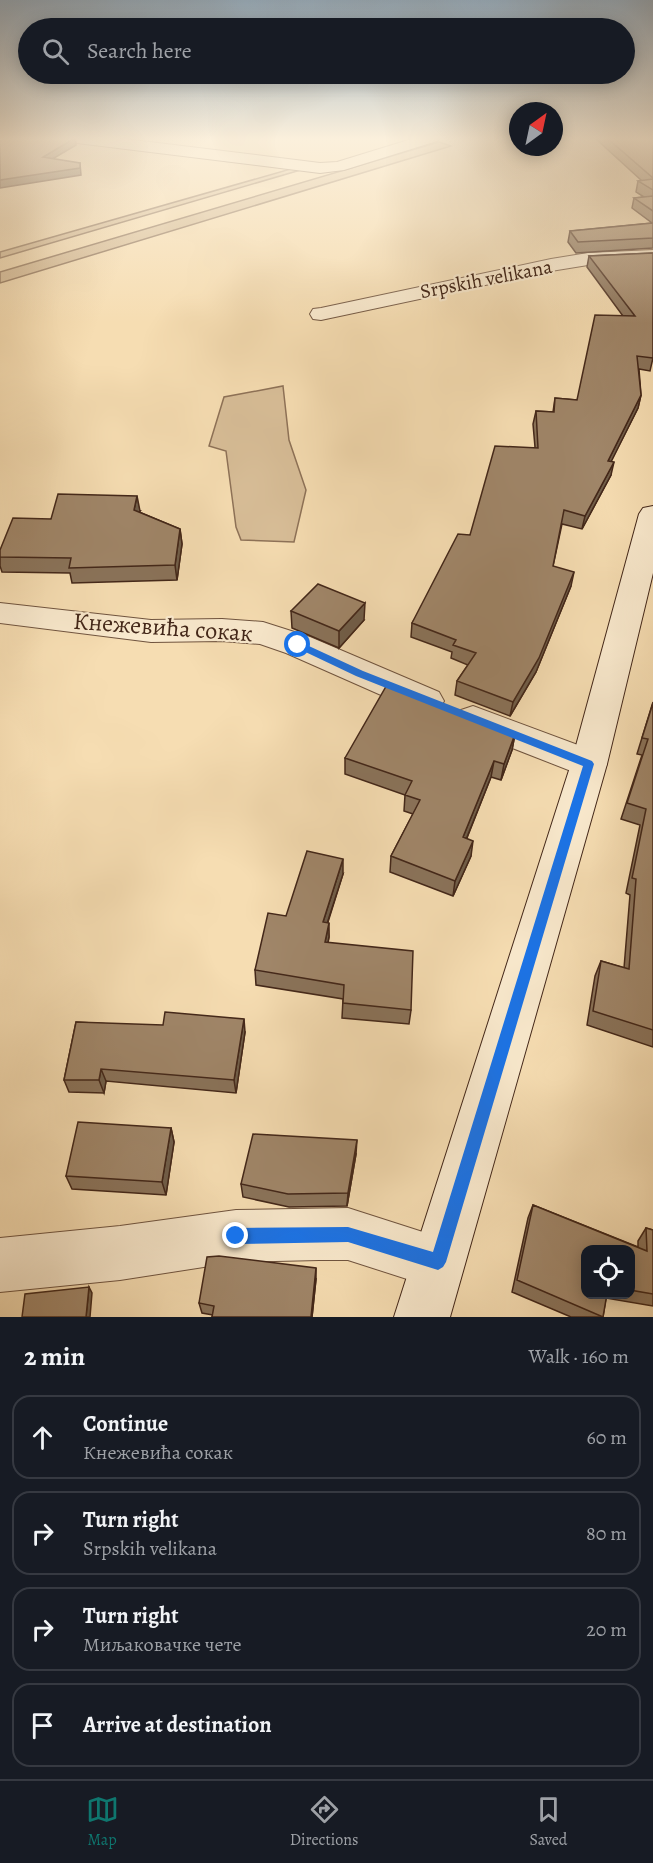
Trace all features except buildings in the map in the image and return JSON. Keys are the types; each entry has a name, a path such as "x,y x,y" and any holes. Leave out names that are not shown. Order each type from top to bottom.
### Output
{"street":[{"name":"Srpskih velikana","path":"321,314 551,265 653,256"},
{"path":"422,1317 589,764 653,514"},
{"name":"Кнежевића сокак","path":"0,613 151,631 222,630 263,633 298,645 380,681 589,764"},
{"path":"0,1265 120,1253 236,1236 319,1234 348,1234 438,1262"}],"shaded area":[{"path":"184,199 200,199 0,258 0,252"},
{"path":"245,199 275,199 0,283 0,272"},
{"path":"283,386 289,440 306,490 294,542 241,540 236,527 226,451 209,446 224,397"}],"route":[{"path":"236,1236 348,1234 438,1262 589,764 360,673 298,645"}]}
